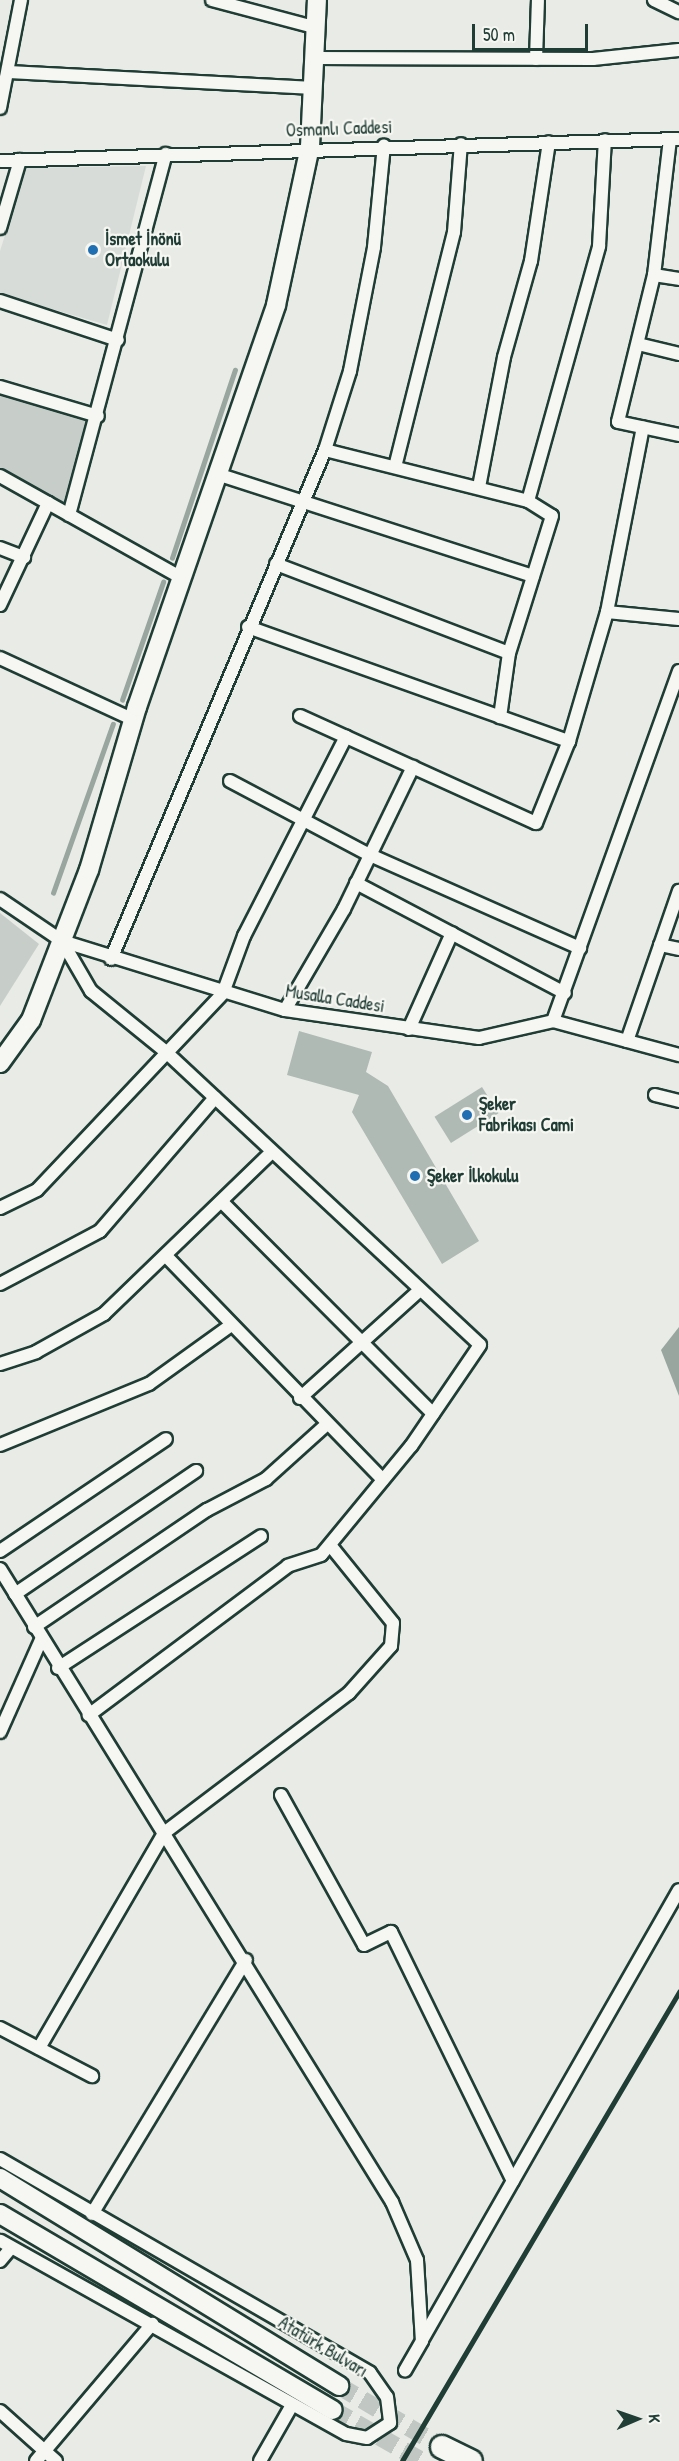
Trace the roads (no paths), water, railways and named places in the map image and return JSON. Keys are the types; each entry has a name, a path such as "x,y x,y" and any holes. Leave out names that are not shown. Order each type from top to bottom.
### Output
{"highway":[{"path":"442,2447 469,2461"}],"street":[{"path":"0,108 21,0"},
{"path":"212,0 317,28"},
{"path":"0,1063 31,1020 89,870 134,720 276,305 310,147 317,0"},
{"path":"536,59 538,0"},
{"path":"654,0 679,12"},
{"path":"315,58 592,60 679,50"},
{"path":"7,63 313,88"},
{"path":"675,139 654,275 618,422 679,435"},
{"name":"Osmanlı Caddesi","path":"0,161 310,147 675,139"},
{"path":"528,501 599,246 605,140"},
{"path":"479,487 504,357 531,261 549,142"},
{"path":"396,463 454,232 461,144"},
{"path":"111,959 248,627 326,450 350,371 374,247 384,145"},
{"path":"69,515 98,416 166,154"},
{"path":"0,228 20,160"},
{"path":"654,275 679,279"},
{"path":"0,301 118,340"},
{"path":"638,344 679,354"},
{"path":"0,387 98,416"},
{"path":"300,716 536,823 569,741 607,612 643,427"},
{"path":"326,450 396,463 528,501 552,516 509,653 500,717"},
{"path":"217,474 533,576"},
{"path":"0,476 182,578"},
{"path":"0,604 48,503"},
{"path":"0,548 24,557"},
{"path":"276,564 509,653"},
{"path":"607,612 679,619"},
{"path":"248,627 569,741"},
{"path":"0,658 134,720"},
{"path":"553,1021 565,993 679,670"},
{"path":"0,1208 37,1190 223,993 244,936 346,737"},
{"path":"285,1010 356,883 413,767"},
{"path":"230,781 305,817 370,855 580,948"},
{"path":"356,883 565,993"},
{"path":"627,1041 679,891"},
{"name":"Musalla Caddesi","path":"0,899 62,941 111,959 285,1010 479,1038 553,1021 679,1055"},
{"path":"409,1029 452,933"},
{"path":"62,941 91,991 166,1052 480,1345 433,1414 321,1556 288,1566 89,1715"},
{"path":"660,945 679,950"},
{"path":"656,1095 679,1101"},
{"path":"0,1284 100,1231 215,1098"},
{"path":"0,1364 36,1352 104,1314 167,1257 272,1152"},
{"path":"222,1202 360,1344 433,1414"},
{"path":"167,1257 300,1398 383,1480"},
{"path":"300,1398 420,1290"},
{"path":"0,1445 149,1384 231,1325"},
{"path":"34,1627 207,1509 266,1479 327,1425"},
{"path":"0,1551 166,1439"},
{"path":"15,1594 196,1471"},
{"path":"58,1668 261,1536"},
{"path":"39,2048 164,1833 349,1693 390,1647 393,1623 330,1545"},
{"path":"0,1569 58,1668 246,1959 392,2202 417,2260 422,2341"},
{"path":"0,1732 41,1640"},
{"path":"281,1794 364,1945 391,1932 513,2181"},
{"path":"405,2371 679,1890"},
{"path":"92,2214 246,1959"},
{"path":"0,2028 92,2076"},
{"name":"Atatürk Bulvarı","path":"0,2159 370,2373 387,2397 390,2423 367,2438 292,2405 152,2324 5,2245"},
{"name":"Atatürk Bulvarı","path":"0,2178 339,2386"},
{"path":"0,2214 333,2410"},
{"path":"0,2261 5,2245"},
{"path":"36,2461 152,2324"},
{"path":"260,2461 292,2405"},
{"path":"0,2411 56,2461"}],"waterway":[{"path":"172,558 235,370"},
{"path":"122,700 163,582"},
{"path":"53,893 113,724"}],"tunnel":[{"path":"339,2386 442,2447"},
{"path":"333,2410 422,2461"}],"railway":[{"path":"402,2461 679,1992"}],"place":[{"name":"İsmet İnönü Ortaokulu","path":"93,250"},
{"name":"Şeker Fabrikası Cami","path":"467,1115"},
{"name":"Şeker İlkokulu","path":"415,1176"}]}
